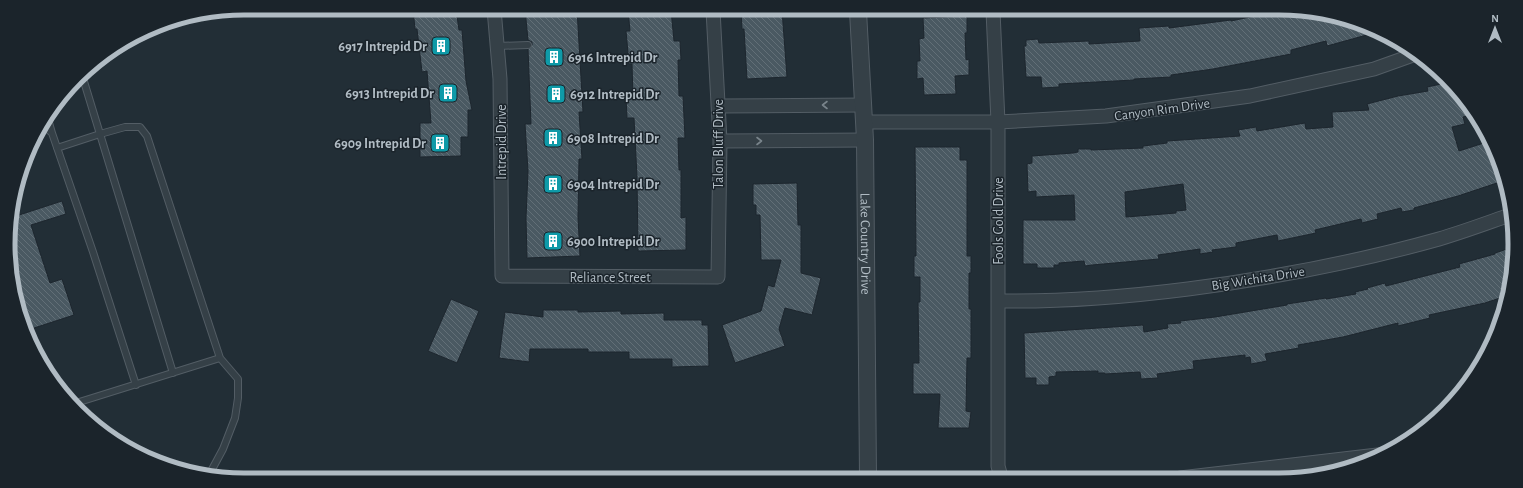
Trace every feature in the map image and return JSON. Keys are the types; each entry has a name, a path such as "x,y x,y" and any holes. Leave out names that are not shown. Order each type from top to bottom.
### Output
{"street":[{"name":"Intrepid Drive","path":"495,15 500,79 502,276"},
{"name":"Talon Bluff Drive","path":"713,15 720,142 718,277"},
{"name":"Lake Country Drive","path":"858,15 865,122 868,473"},
{"name":"Fools Gold Drive","path":"993,15 998,122 998,466 1000,473"},
{"name":"Canyon Rim Drive","path":"865,122 998,122 1106,116 1250,96 1374,69 1409,56"},
{"path":"718,106 864,105"},
{"path":"720,142 865,140"},
{"name":"Big Wichita Drive","path":"998,300 1042,302 1129,296 1247,282 1324,267 1440,239 1506,216"},
{"name":"Reliance Street","path":"502,276 718,277"},
{"path":"1223,473 1366,456"}],"lane":[{"path":"498,46 528,45"},
{"path":"84,80 174,372"},
{"path":"49,124 136,385"},
{"path":"57,148 125,127 140,127 147,136 220,358 238,379 238,398 235,418 224,449 212,471"},
{"path":"46,129 52,133"},
{"path":"79,402 220,358"}],"building":[{"path":"414,15 457,15 459,30 462,30 466,81 472,110 468,110 468,137 461,137 461,156 420,157 420,123 431,123 427,71 422,72 417,29 415,29"},
{"path":"526,15 577,15 583,112 579,112 582,159 579,159 578,217 580,256 527,258 526,218 528,171 525,124 531,124 528,49 532,45 532,42 528,40"},
{"path":"628,15 671,15 674,41 680,41 681,60 678,60 679,96 683,96 685,138 678,138 679,170 681,170 681,218 686,217 686,250 638,251 637,177 634,118 627,118 626,97 633,97 632,64 629,64 626,31 630,31"},
{"path":"741,15 782,15 787,77 747,79 744,29 742,29"},
{"path":"1259,15 1294,15 1324,19 1353,27 1371,34 1327,46 1326,41 1291,50 1291,54 1213,69 1171,75 1171,77 1059,84 1059,87 1042,88 1041,77 1026,77 1024,46 1026,46 1026,40 1038,39 1039,43 1089,41 1089,44 1140,41 1139,28 1169,26 1169,28 1231,21"},
{"path":"967,16 967,33 965,33 966,60 969,59 969,75 955,76 956,94 924,95 923,78 917,79 917,61 920,61 919,39 924,38 923,18"},
{"path":"1443,84 1461,105 1468,116 1463,117 1465,124 1452,127 1459,151 1484,143 1491,156 1499,182 1458,196 1414,208 1414,210 1402,212 1401,208 1377,214 1378,219 1362,223 1361,219 1315,230 1316,233 1278,241 1277,235 1236,243 1236,247 1212,250 1213,252 1200,254 1200,249 1158,255 1159,259 1085,266 1084,261 1059,263 1059,265 1054,265 1054,268 1037,268 1037,264 1023,264 1023,220 1075,220 1074,195 1036,197 1036,191 1028,192 1027,164 1032,163 1032,156 1073,153 1078,152 1078,149 1143,148 1143,146 1167,143 1167,141 1240,136 1238,130 1256,127 1257,131 1305,123 1306,129 1333,127 1332,112 1369,110 1367,104 1398,96 1428,91 1427,87","holes":["1183,184 1186,210 1176,211 1176,213 1126,217 1125,192"]},
{"path":"915,147 960,147 960,160 967,160 967,256 971,256 971,273 969,273 969,309 971,309 971,358 967,358 966,411 971,412 969,428 938,428 940,394 913,394 913,363 919,363 918,302 920,302 920,277 914,277 914,256 916,256"},
{"path":"797,183 798,225 801,225 801,273 821,278 812,315 785,308 779,329 785,346 735,363 722,325 761,311 768,285 774,287 781,260 761,260 760,215 756,215 756,205 753,205 753,184"},
{"path":"62,201 66,214 31,225 50,283 62,279 74,315 31,329 19,289 15,259 15,229 17,216"},
{"path":"1508,249 1508,259 1502,297 1485,303 1429,315 1430,318 1398,326 1398,323 1343,337 1298,345 1299,348 1265,354 1267,361 1251,364 1250,357 1245,358 1245,355 1193,361 1194,369 1157,374 1158,378 1141,379 1140,372 1105,374 1098,373 1098,371 1056,372 1056,376 1049,377 1049,385 1036,385 1036,378 1025,378 1024,333 1143,325 1144,332 1168,328 1167,324 1181,323 1180,321 1215,317 1287,304 1356,294 1355,292 1385,283 1386,286 1460,267 1459,264"},
{"path":"451,299 479,311 457,363 428,351"},
{"path":"543,310 578,310 578,312 621,311 621,314 664,313 664,320 702,320 702,325 708,325 709,366 672,367 672,359 629,359 629,352 588,352 588,349 530,349 529,362 499,358 505,312 543,317"}],"place":[{"name":"6917 Intrepid Dr","path":"441,46"},
{"name":"6916 Intrepid Dr","path":"554,57"},
{"name":"6913 Intrepid Dr","path":"448,93"},
{"name":"6912 Intrepid Dr","path":"556,94"},
{"name":"6908 Intrepid Dr","path":"553,138"},
{"name":"6909 Intrepid Dr","path":"440,143"},
{"name":"6904 Intrepid Dr","path":"553,184"},
{"name":"6900 Intrepid Dr","path":"553,241"}]}
